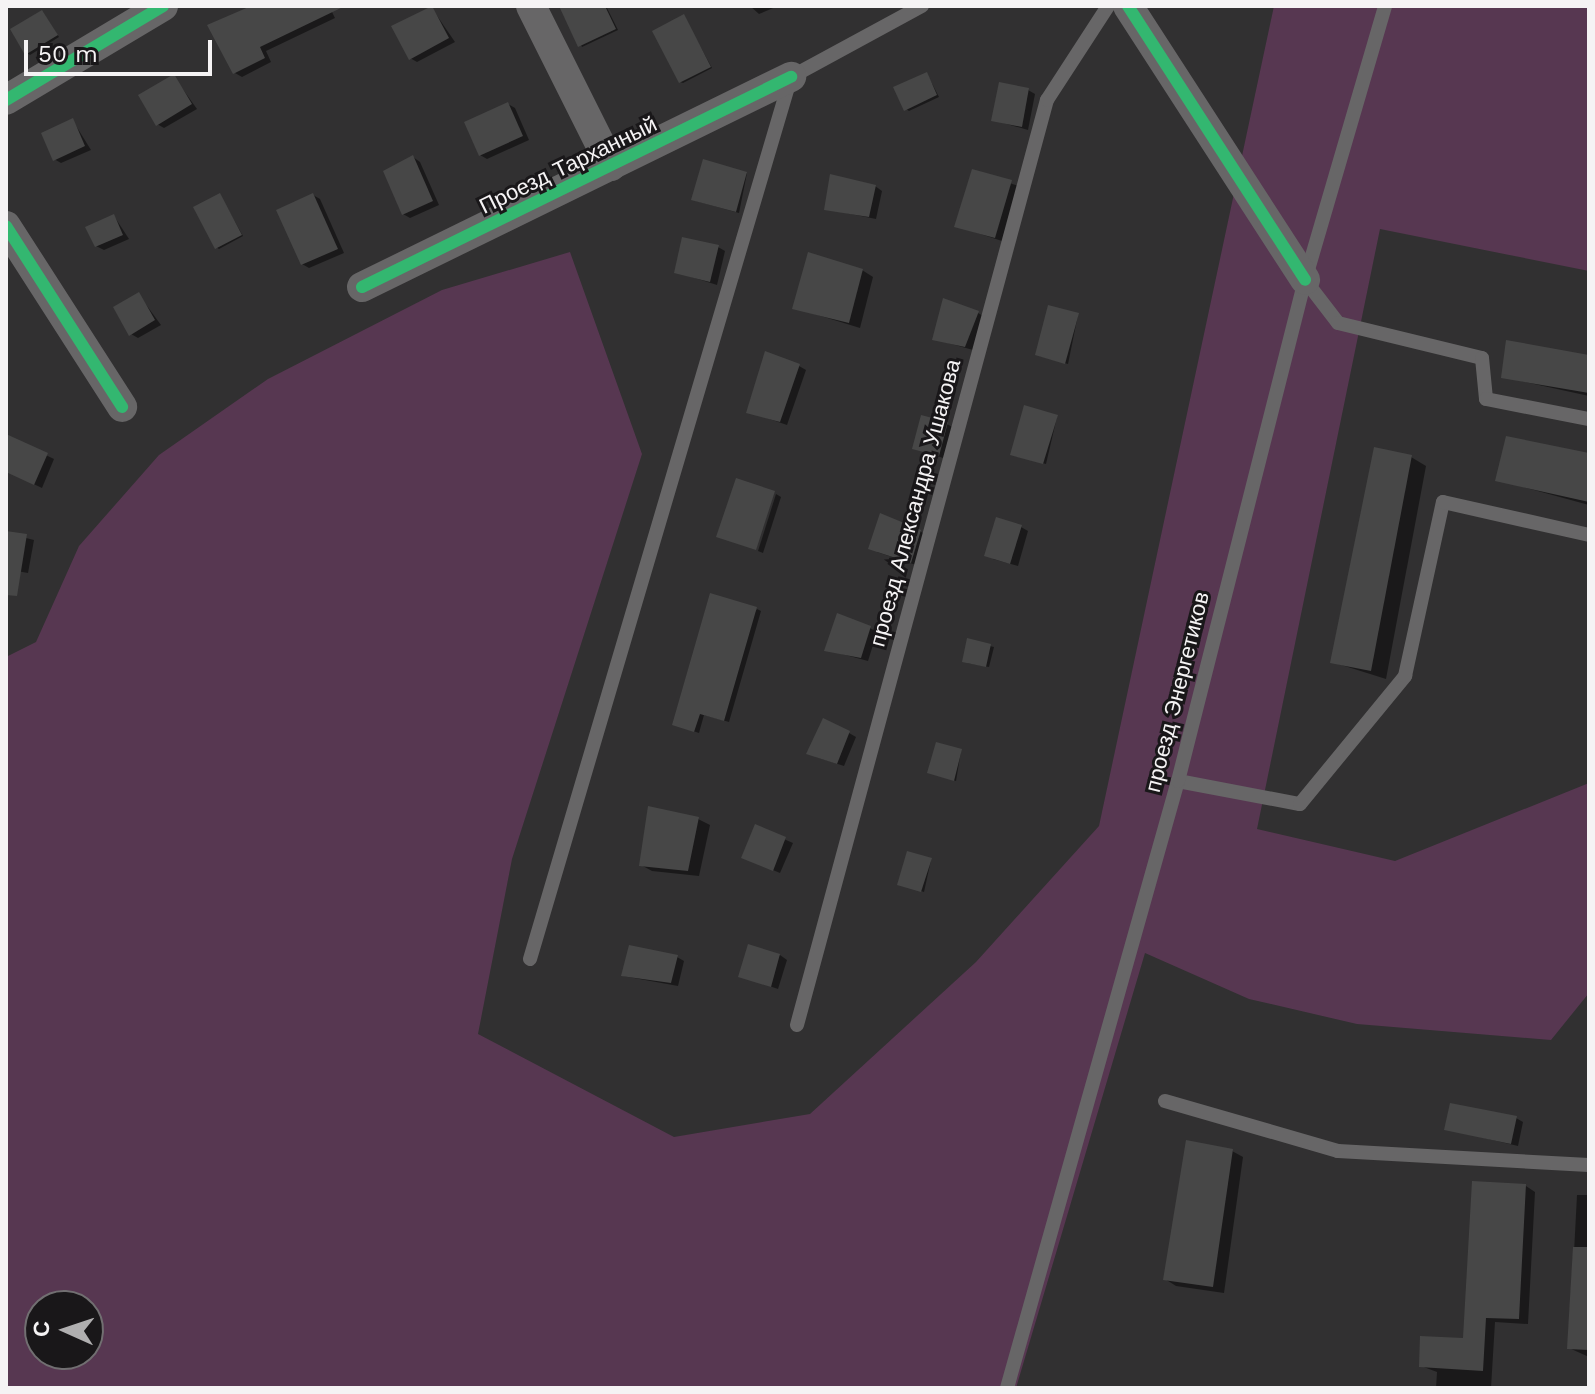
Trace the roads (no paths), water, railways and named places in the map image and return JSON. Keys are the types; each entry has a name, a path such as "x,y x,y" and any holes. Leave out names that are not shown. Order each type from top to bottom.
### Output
{"street":[{"path":"6,100 163,6"},
{"path":"531,6 611,166"},
{"path":"1128,6 1305,280"},
{"name":"Проезд Тарханный","path":"362,287 791,77"},
{"path":"6,226 122,407"}],"lane":[{"path":"530,959 791,77 922,6"},
{"name":"проезд Александра Ушакова","path":"797,1025 1047,100 1108,6"},
{"name":"проезд Энергетиков","path":"1007,1388 1178,781 1305,280 1385,6"},
{"path":"1305,280 1338,323 1482,358 1486,399 1589,419"},
{"path":"1178,781 1300,804 1405,676 1443,502 1589,535"},
{"path":"1165,1101 1338,1151 1589,1165"}]}
